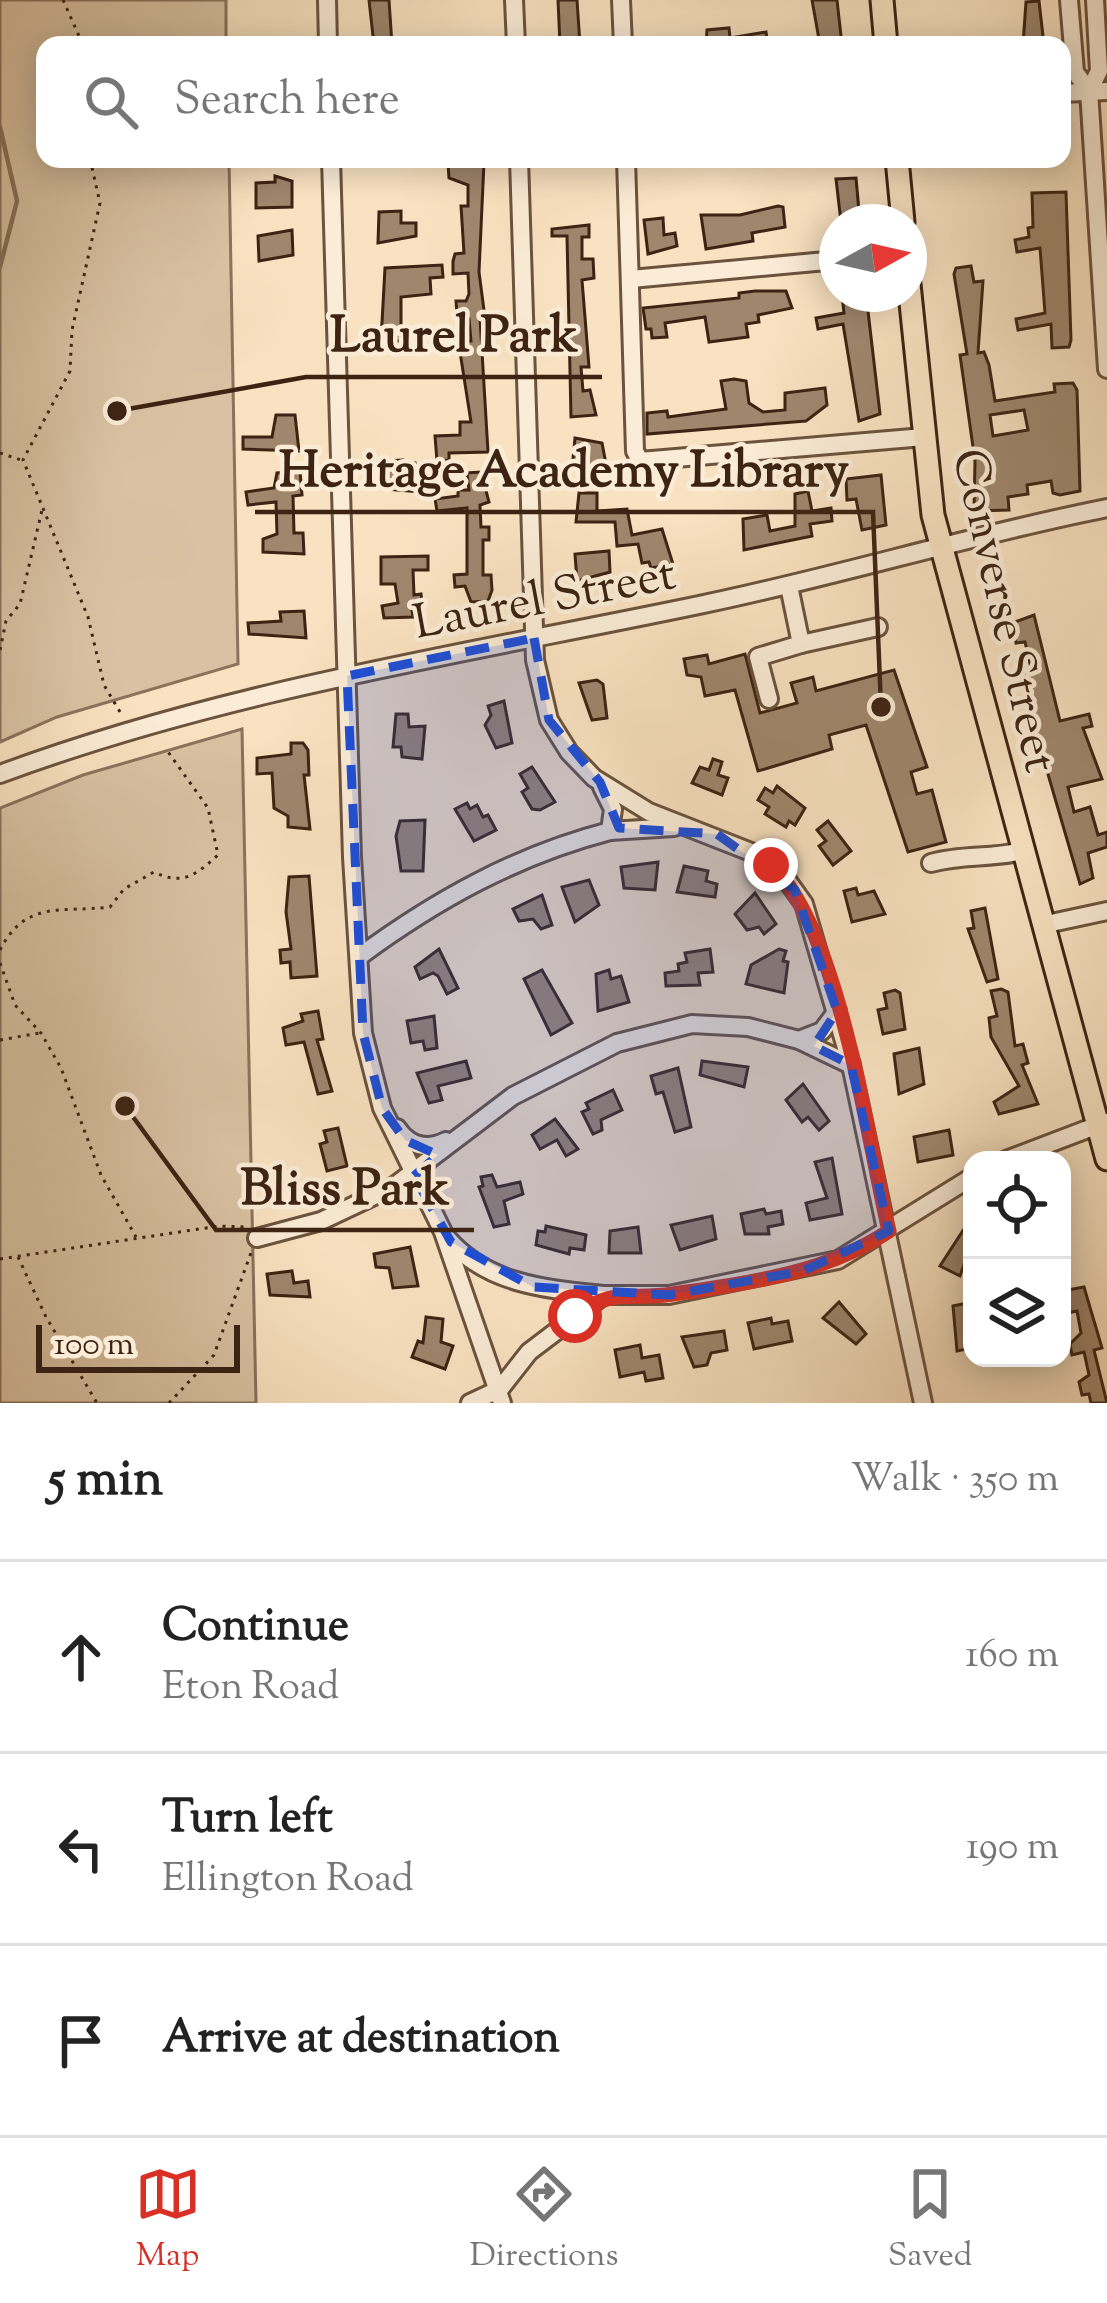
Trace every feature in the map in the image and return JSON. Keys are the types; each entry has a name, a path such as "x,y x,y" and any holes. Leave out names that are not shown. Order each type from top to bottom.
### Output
{"main road":[{"path":"882,0 885,36"},
{"path":"898,168 901,204"},
{"name":"Converse Street","path":"912,312 940,544 1042,925 1102,1123 1107,1159"}],"street":[{"path":"327,0 328,36"},
{"path":"514,0 516,36"},
{"path":"621,0 622,36"},
{"path":"1069,0 1075,72 1098,91"},
{"path":"1095,0 1107,369"},
{"path":"332,168 363,1034 382,1108 443,1232 501,1396"},
{"path":"519,168 534,638 550,720 569,752 600,782 649,812 756,854 795,890 810,920 851,1066 923,1403"},
{"path":"626,168 635,451 640,461 651,464 924,437"},
{"path":"631,279 819,262"},
{"name":"Laurel Street","path":"0,774 129,729 347,676 789,586 940,544 1107,508"},
{"path":"789,586 801,644"},
{"path":"769,699 758,657 878,627"},
{"path":"600,782 613,809 610,831"},
{"path":"360,956 469,885 556,847 610,831 656,826 698,829"},
{"path":"931,862 962,854 994,858 1022,850"},
{"path":"1042,925 1107,911"},
{"path":"799,1040 822,1031 837,1011"},
{"path":"382,1108 405,1139 420,1147 434,1147 566,1066 667,1028 724,1024 799,1040 851,1066"},
{"path":"1029,1151 1102,1123"},
{"path":"257,1238 321,1221 414,1176 471,1128"},
{"path":"443,1232 478,1264 514,1282 604,1295 669,1295 776,1277 838,1260 963,1183"},
{"path":"470,1403 501,1396 539,1343 604,1295"}],"path":[{"path":"63,0 79,36"},
{"path":"23,460 70,371 72,330 100,203 92,168"},
{"path":"0,453 23,460"},
{"path":"23,460 88,617 104,685 129,729"},
{"path":"0,650 6,621 20,604 43,509"},
{"path":"0,950 11,928 50,907 110,907 124,889 154,872 172,880 195,876 218,855 208,808 166,749"},
{"path":"0,963 15,1005 41,1033 61,1068 101,1175 136,1237"},
{"path":"0,1040 41,1033"},
{"path":"0,1259 243,1225 257,1238 214,1355 169,1403"},
{"path":"18,1256 46,1317 97,1403"}],"highlighted area":[{"path":"534,638 549,720 600,782 619,828 717,834 795,890 837,1011 814,1046 851,1065 889,1231 803,1271 669,1295 533,1287 451,1242 414,1176 438,1155 405,1140 382,1108 363,1033 347,676"}],"shaded area":[{"path":"0,0 226,0 226,36 36,36 36,168 229,168 238,664 57,717 0,742"},
{"path":"242,729 256,1403 0,1403 0,808 83,775"}],"building":[{"path":"369,0 389,0 391,36 373,36"},
{"path":"558,0 577,0 579,36 560,36"},
{"path":"812,0 837,0 841,36 818,36"},
{"path":"1039,1 1043,36 1024,36 1026,2"},
{"path":"729,28 730,36 707,36 707,30"},
{"path":"448,168 484,168 479,272 485,318 480,318 488,452 449,453 449,460 437,461 435,436 460,435 460,422 471,422 460,352 464,341 471,341 469,319 457,314 456,301 466,301 469,294 468,273 453,274 455,254 464,253 461,206 468,206 468,185 449,178"},
{"path":"275,176 292,181 292,207 256,208 256,183 275,182"},
{"path":"856,178 858,204 839,204 836,179"},
{"path":"1066,192 1071,340 1069,347 1052,348 1051,324 1018,330 1016,319 1045,313 1040,248 1017,252 1015,240 1029,237 1028,228 1033,227 1032,193"},
{"path":"783,207 785,227 752,233 753,241 706,249 701,215 740,215"},
{"path":"401,211 401,223 416,223 416,236 378,243 379,212"},
{"path":"663,218 664,235 675,233 677,246 648,254 644,220"},
{"path":"589,225 589,237 582,237 582,259 593,259 594,278 582,280 589,367 581,367 583,391 590,390 596,415 571,417 567,236 552,236 552,229"},
{"path":"292,230 293,255 259,261 258,236"},
{"path":"442,265 443,277 430,278 431,294 401,297 401,341 381,341 385,268"},
{"path":"971,266 974,282 983,281 978,353 984,352 989,365 995,401 1055,392 1054,384 1073,383 1077,390 1080,491 1053,493 1051,481 1027,485 1028,494 1008,497 1009,510 974,511 975,461 960,355 967,354 956,268","holes":["1024,410 1028,430 993,436 990,415"]},
{"path":"786,291 792,308 758,315 759,322 746,324 748,337 709,342 705,317 665,323 667,337 652,338 651,329 646,329 643,308 739,298 739,293"},
{"path":"868,312 880,414 859,421 843,324 818,329 816,318"},
{"path":"721,381 746,381 749,403 763,412 785,410 785,393 825,388 827,405 806,421 647,434 647,413 667,411 668,417 726,409"},
{"path":"276,415 295,415 299,451 243,449 243,437 272,437"},
{"path":"575,438 602,443 606,464 572,469"},
{"path":"386,461 415,463 415,470 433,470 435,493 386,489"},
{"path":"300,471 302,495 293,496 294,533 303,533 304,554 263,552 263,539 277,534 276,502 248,505 246,492 274,488 277,473"},
{"path":"481,472 489,502 480,505 481,527 489,527 489,540 483,540 483,575 491,575 492,590 488,601 471,602 465,586 455,587 454,575 467,574 467,508 437,511 435,499 469,490 467,473"},
{"path":"881,475 886,525 862,530 856,499 847,500 846,479"},
{"path":"808,491 812,511 831,508 832,521 810,524 812,536 744,550 743,519 767,515 770,531 795,526 795,494"},
{"path":"579,493 597,493 597,511 627,509 632,535 662,529 673,564 651,568 649,562 642,563 638,544 617,546 615,522 576,522"},
{"path":"609,551 610,572 577,581 575,554"},
{"path":"428,556 428,570 413,570 414,595 421,594 423,609 412,610 413,617 384,618 382,606 398,603 395,584 381,584 381,557"},
{"path":"304,611 306,638 249,634 248,623 281,621 280,612"},
{"path":"1034,615 1060,721 1089,714 1092,726 1083,728 1102,779 1068,787 1074,812 1090,807 1098,835 1107,832 1107,847 1088,853 1093,878 1080,884 1031,716 1023,670 1031,668 1025,642 1016,643 1012,623"},
{"path":"745,654 760,713 797,703 791,683 813,677 816,691 894,670 927,767 911,772 917,794 932,790 946,842 908,852 866,725 829,735 832,749 758,771 735,690 705,696 701,677 687,675 684,659 707,655 709,664"},
{"path":"597,680 603,684 607,718 592,720 579,683"},
{"path":"504,701 512,743 496,748 485,725 491,715 488,706"},
{"path":"396,714 408,714 409,727 425,726 422,759 402,757 401,747 393,747"},
{"path":"291,743 303,743 308,750 309,775 304,775 310,829 288,827 288,816 274,808 272,773 257,774 257,758 291,754"},
{"path":"713,759 722,762 718,775 728,778 722,795 692,783 700,767 709,770"},
{"path":"532,767 555,802 540,810 532,809 522,792 528,788 520,774"},
{"path":"777,786 805,808 795,825 789,821 786,827 765,814 769,807 758,800 765,788 773,793"},
{"path":"467,803 470,809 477,805 483,817 488,815 496,830 474,841 455,809"},
{"path":"425,820 423,871 401,871 396,836 400,821"},
{"path":"828,821 851,851 833,865 819,846 826,841 817,830"},
{"path":"658,862 655,890 624,888 621,867"},
{"path":"684,866 708,871 706,881 717,884 715,897 677,892"},
{"path":"309,876 317,976 291,978 290,962 281,963 280,950 291,949 286,912 289,877"},
{"path":"589,880 599,905 575,922 562,887"},
{"path":"856,888 858,895 874,891 885,914 852,922 844,891"},
{"path":"755,893 776,924 764,934 759,927 747,930 735,914"},
{"path":"542,895 552,925 541,929 533,919 519,921 513,909"},
{"path":"985,908 998,979 987,982 968,929 974,928 971,911"},
{"path":"439,949 458,988 447,994 438,976 433,973 420,979 415,967"},
{"path":"710,949 713,972 698,973 700,985 666,986 665,973 679,971 678,964 687,962 685,953"},
{"path":"779,949 786,951 783,961 788,962 784,993 746,984 751,965"},
{"path":"542,970 572,1023 551,1035 524,979"},
{"path":"609,970 611,979 621,976 629,1002 598,1011 596,974"},
{"path":"991,991 1008,992 1015,1046 1023,1044 1028,1063 1022,1065 1038,1104 999,1114 994,1102 1019,1086 991,1037 989,1018 997,1016"},
{"path":"884,993 900,993 905,1029 883,1034 878,1010 887,1008"},
{"path":"318,1011 323,1039 317,1040 332,1091 318,1094 304,1042 286,1045 283,1028 303,1021 301,1014"},
{"path":"434,1016 437,1048 425,1050 423,1041 411,1043 407,1021"},
{"path":"919,1048 924,1084 899,1094 894,1054"},
{"path":"466,1061 471,1078 438,1086 442,1100 429,1103 417,1073"},
{"path":"702,1061 748,1067 744,1087 700,1075"},
{"path":"678,1068 691,1127 675,1132 663,1092 656,1094 651,1076"},
{"path":"803,1084 829,1121 819,1130 808,1117 802,1122 786,1100"},
{"path":"613,1090 622,1110 601,1120 602,1130 593,1134 582,1112 589,1109 586,1103"},
{"path":"555,1119 578,1149 566,1156 557,1140 540,1149 532,1135"},
{"path":"338,1128 347,1166 327,1171 320,1144 327,1142 324,1131"},
{"path":"949,1130 953,1155 918,1162 914,1137"},
{"path":"832,1158 842,1214 810,1220 806,1203 827,1198 815,1162"},
{"path":"492,1175 497,1187 520,1182 523,1194 504,1201 509,1224 494,1227 479,1187 483,1186 481,1177"},
{"path":"764,1209 766,1214 781,1211 783,1224 768,1227 769,1234 745,1234 741,1214"},
{"path":"712,1216 716,1239 680,1250 671,1225"},
{"path":"546,1226 586,1235 584,1250 570,1248 569,1254 536,1245 538,1231 545,1232"},
{"path":"638,1227 641,1253 609,1253 610,1231"},
{"path":"963,1231 960,1276 940,1266"},
{"path":"410,1247 418,1286 393,1288 389,1268 376,1267 374,1254"},
{"path":"292,1271 294,1283 308,1281 310,1297 270,1295 267,1274"},
{"path":"1084,1287 1102,1348 1094,1350 1107,1403 1091,1403 1089,1394 1082,1395 1079,1382 1089,1375 1084,1352 1072,1355 1071,1343 1081,1333 1077,1311 1071,1312 1071,1289"},
{"path":"839,1302 866,1334 856,1344 823,1318"},
{"path":"963,1304 963,1350 957,1351 953,1306"},
{"path":"426,1317 443,1319 441,1342 453,1346 445,1369 412,1357 418,1341 423,1343"},
{"path":"771,1318 772,1324 788,1321 792,1341 754,1349 748,1323"},
{"path":"724,1331 727,1350 711,1353 707,1365 694,1367 682,1337"},
{"path":"640,1345 642,1358 659,1355 663,1378 646,1381 644,1372 620,1377 615,1350"}],"waterway":[{"path":"0,127 17,201 0,267"}],"place":[{"name":"Laurel Park","path":"117,411"},
{"name":"Heritage Academy Library","path":"881,707"},
{"name":"Bliss Park","path":"125,1106"}],"route":[{"path":"575,1316 604,1295 669,1295 803,1271 838,1260 889,1231 820,951 804,904 771,865"}]}
